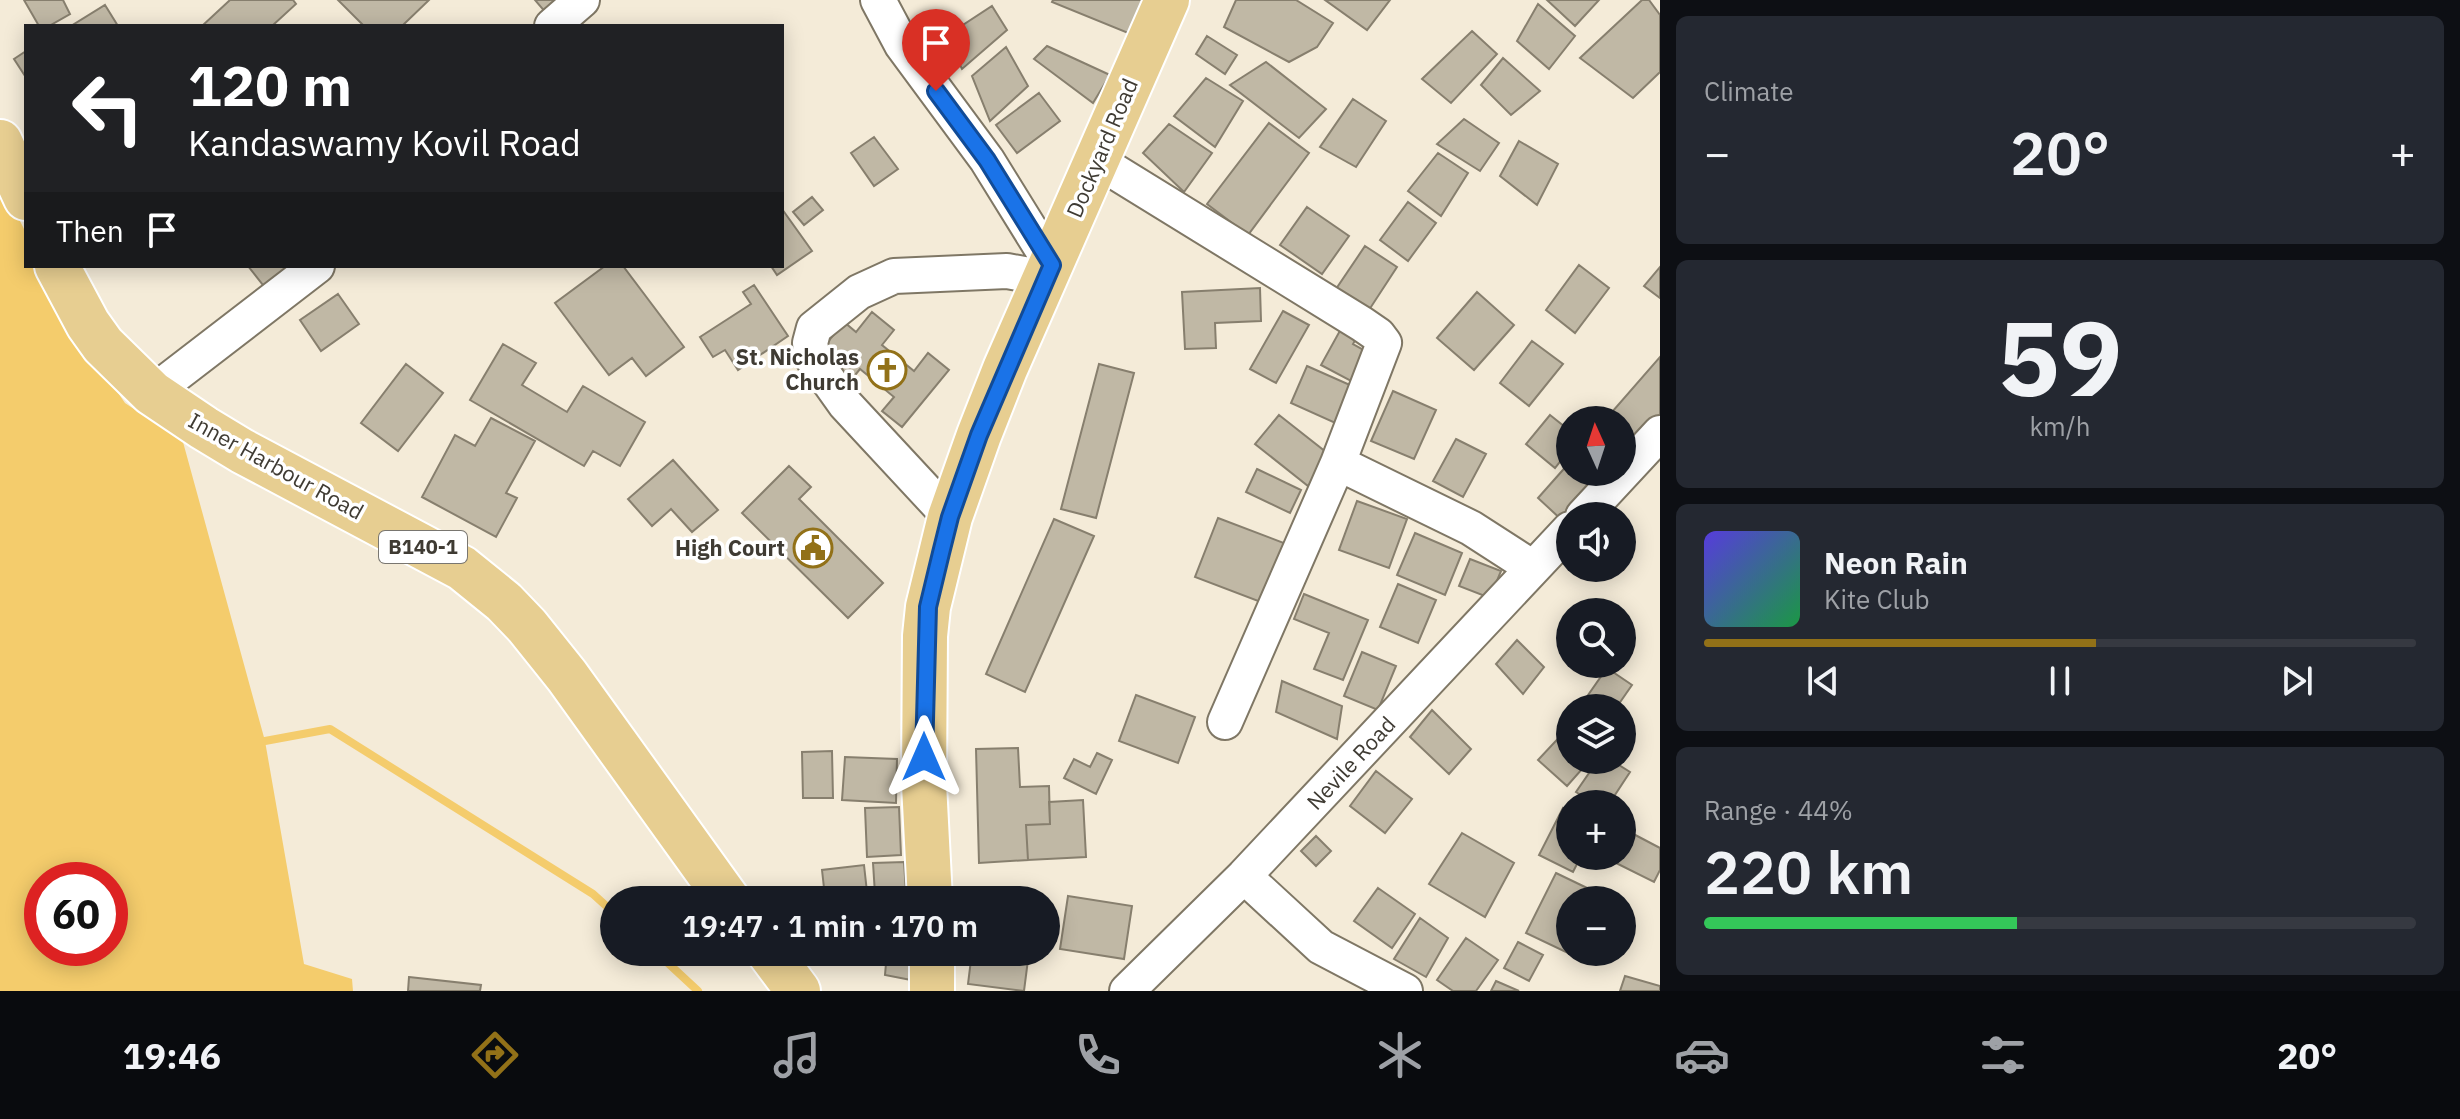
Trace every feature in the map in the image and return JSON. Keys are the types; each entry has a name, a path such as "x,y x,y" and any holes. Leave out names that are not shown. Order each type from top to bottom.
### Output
{"main road":[{"name":"Dockyard Road","path":"929,886 924,784 925,636 928,607 950,517 984,421 1167,0"},
{"path":"0,142 24,194"},
{"name":"Inner Harbour Road","path":"58,268 103,345 152,393 242,451 462,568 504,602 567,676 718,886"},
{"path":"779,966 798,991"},
{"path":"932,966 932,991"}],"street":[{"path":"554,24 582,0"},
{"path":"878,0 902,45 987,160 1049,272"},
{"path":"1096,160 1378,335 1384,343 1338,463 1225,722"},
{"path":"152,393 314,268"},
{"path":"950,517 845,404 813,359 810,343 814,328 859,292 894,276 1049,272"},
{"path":"1596,502 1660,433"},
{"path":"1338,463 1471,528 1533,568"},
{"name":"Nevile Road","path":"1127,991 1244,876 1556,544"},
{"path":"1244,876 1321,947 1405,991"}],"shaded area":[{"path":"0,181 24,229 24,268 44,268 75,330 125,403 183,442 265,741 304,964 352,979 353,991 0,991"}],"building":[{"path":"24,0 63,0 70,14 52,24 38,24"},
{"path":"230,0 293,0 296,4 274,24 204,24"},
{"path":"338,0 429,0 404,24 362,24"},
{"path":"535,0 563,0 546,13"},
{"path":"1053,0 1147,0 1133,35"},
{"path":"1236,0 1296,0 1333,23 1317,47 1289,62 1224,27"},
{"path":"1325,0 1390,0 1367,30"},
{"path":"1547,0 1599,0 1575,26"},
{"path":"1642,0 1649,0 1660,15 1660,72 1633,98 1580,58"},
{"path":"1538,4 1575,36 1549,69 1517,41"},
{"path":"105,5 117,24 74,24"},
{"path":"992,6 1007,30 962,69 946,36"},
{"path":"1472,31 1497,54 1451,103 1422,79"},
{"path":"1207,36 1237,55 1225,74 1196,54"},
{"path":"1047,46 1110,75 1093,103 1034,59"},
{"path":"1006,47 1028,86 990,121 972,76"},
{"path":"24,52 24,74 14,59"},
{"path":"1503,58 1540,91 1511,115 1481,85"},
{"path":"1266,62 1326,109 1299,138 1230,85"},
{"path":"1206,78 1243,101 1215,147 1174,116"},
{"path":"1039,93 1060,121 1017,153 996,125"},
{"path":"1353,99 1386,121 1356,167 1320,147"},
{"path":"1464,119 1499,143 1480,171 1437,144"},
{"path":"1269,123 1309,153 1248,235 1207,204"},
{"path":"1169,124 1212,153 1184,192 1143,153"},
{"path":"874,137 898,169 874,186 851,153"},
{"path":"1519,141 1558,164 1537,205 1500,176"},
{"path":"1438,153 1468,173 1441,216 1408,191"},
{"path":"812,197 823,210 804,225 793,212"},
{"path":"1408,202 1436,223 1408,261 1380,240"},
{"path":"1307,207 1349,236 1322,274 1280,245"},
{"path":"784,212 812,251 777,275 772,268 784,268"},
{"path":"1365,246 1397,267 1369,310 1336,289"},
{"path":"1579,265 1609,288 1575,333 1546,310"},
{"path":"1660,267 1660,298 1644,286"},
{"path":"250,268 314,268 274,299"},
{"path":"602,268 625,268 684,347 646,376 632,358 609,375 555,303"},
{"path":"754,285 788,336 738,370 725,350 713,357 700,337 751,304 743,292"},
{"path":"1260,288 1261,321 1215,323 1216,348 1185,349 1182,292"},
{"path":"1477,292 1514,325 1474,370 1437,338"},
{"path":"338,294 359,324 321,351 300,320"},
{"path":"1283,311 1309,325 1276,383 1250,369"},
{"name":"St. Nicholas Church","path":"872,312 894,330 882,345 914,371 928,353 949,370 902,427 882,411 894,397 860,369 847,385 827,369 839,355 826,344 844,322 856,332"},
{"path":"1342,327 1358,335 1353,344 1367,352 1351,381 1321,365"},
{"path":"1532,341 1563,364 1529,406 1500,383"},
{"path":"503,344 536,363 522,385 567,412 583,386 645,422 620,466 593,451 584,466 470,400"},
{"path":"1660,357 1660,415 1636,441 1636,406 1617,406"},
{"path":"406,364 443,393 398,451 361,423"},
{"path":"1099,364 1134,373 1096,518 1061,509"},
{"path":"1307,366 1359,389 1342,426 1291,403"},
{"path":"1393,391 1436,410 1414,459 1371,441"},
{"path":"1279,415 1331,456 1308,486 1255,444"},
{"path":"1550,415 1556,420 1555,468 1526,444"},
{"path":"491,418 535,441 506,493 517,498 496,537 422,497 455,435 475,446"},
{"path":"1456,439 1486,454 1463,497 1433,481"},
{"path":"673,460 718,510 692,532 671,509 652,526 628,499"},
{"name":"High Court","path":"789,466 811,487 799,499 883,583 848,618 742,513"},
{"path":"1257,469 1301,490 1290,513 1246,492"},
{"path":"1556,478 1556,486 1596,486 1582,502 1556,502 1556,515 1538,498"},
{"path":"1357,501 1407,519 1389,568 1339,550"},
{"path":"1218,518 1289,545 1266,604 1195,577"},
{"path":"1054,519 1094,536 1025,692 986,674"},
{"path":"1415,533 1462,553 1445,595 1397,575"},
{"path":"1470,559 1501,571 1490,598 1459,586"},
{"path":"1398,584 1436,600 1418,643 1380,627"},
{"path":"1304,594 1368,620 1343,680 1314,669 1329,633 1294,619"},
{"path":"1517,640 1544,667 1523,694 1496,664"},
{"path":"1362,652 1396,666 1378,710 1344,696"},
{"path":"1600,678 1622,678 1632,685 1626,694 1589,694"},
{"path":"1282,681 1342,706 1337,739 1276,712"},
{"path":"1136,695 1195,717 1178,763 1119,741"},
{"path":"1432,710 1471,749 1449,774 1410,737"},
{"path":"1556,741 1556,774 1578,774 1567,786 1538,760"},
{"path":"1018,748 1020,787 1049,786 1050,824 1026,825 1028,860 979,863 976,749"},
{"path":"832,751 833,798 803,798 802,752"},
{"path":"1097,753 1112,760 1096,794 1064,778 1074,759 1090,767"},
{"path":"845,757 897,759 896,803 842,800"},
{"path":"1376,771 1412,799 1385,833 1350,806"},
{"path":"1588,774 1629,774 1618,790 1577,790"},
{"path":"1083,800 1086,857 1028,860 1026,825 1050,824 1049,802"},
{"path":"899,807 901,855 867,857 865,808"},
{"path":"1556,822 1556,864 1539,855"},
{"path":"1462,833 1514,863 1485,917 1429,884"},
{"path":"1636,835 1660,848 1660,870 1654,882 1630,870 1636,870"},
{"path":"1316,836 1331,851 1316,866 1301,851"},
{"path":"904,862 906,886 874,886 873,863"},
{"path":"864,865 866,886 824,886 822,870"},
{"path":"1556,873 1583,886 1556,886 1556,947 1526,933"},
{"path":"1378,888 1415,914 1392,948 1354,921"},
{"path":"1068,896 1132,906 1124,959 1060,949"},
{"path":"1420,918 1448,938 1426,977 1394,959"},
{"path":"1466,938 1498,960 1476,991 1453,991 1437,980"},
{"path":"1518,942 1543,955 1529,981 1504,968"},
{"path":"886,966 911,966 911,980 885,975"},
{"path":"970,966 1027,966 1024,991 968,984"},
{"path":"1625,976 1660,986 1660,991 1620,991"},
{"path":"409,977 481,985 480,991 408,991"},
{"path":"1496,981 1519,991 1491,991"}],"waterway":[{"path":"265,741 330,729 600,900"},
{"path":"671,966 698,991"}],"place":[{"name":"St. Nicholas Church","path":"887,370"},
{"name":"High Court","path":"813,548"}],"route":[{"path":"924,757 928,607 950,517 1005,369 1052,265 987,160 936,91"}]}
